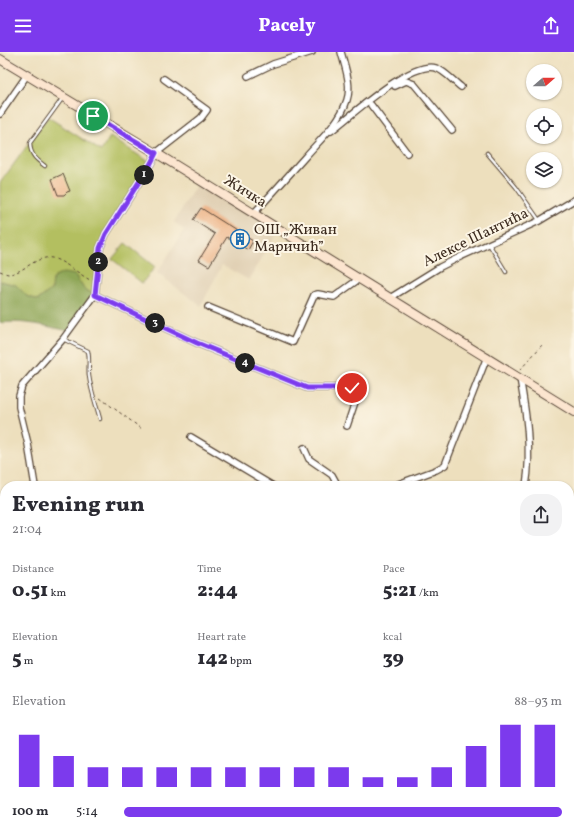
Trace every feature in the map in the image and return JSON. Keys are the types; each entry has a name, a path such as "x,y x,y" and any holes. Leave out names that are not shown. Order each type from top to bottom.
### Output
{"main road":[{"name":"Жичка","path":"0,59 156,153 574,412"}],"street":[{"path":"248,76 273,64 312,52"},
{"path":"253,214 335,123 347,100 349,89 341,52"},
{"path":"323,138 383,90 408,74 421,69 428,67 436,68 460,87"},
{"path":"0,114 27,75"},
{"path":"34,481 28,444 19,407 19,396 22,386 63,339 95,295 100,248 106,234 156,153 201,118 208,110 164,79"},
{"path":"350,117 356,117 389,90 401,83 410,82 414,84 452,130"},
{"path":"371,105 408,153"},
{"name":"Алексе Шантића","path":"390,298 440,267 539,221 574,200"},
{"path":"208,307 293,342 314,295 318,294 334,297 360,279"},
{"path":"95,295 197,343 307,388 352,388 356,391 357,396 347,426"},
{"path":"406,481 445,465 487,357"},
{"path":"518,377 525,408 529,448 527,481"},
{"path":"191,437 264,481"},
{"path":"304,448 309,459 332,475 335,481"}],"lane":[{"path":"45,166 34,157 30,148 30,143 63,97"},
{"path":"486,153 516,187 539,221"},
{"path":"489,244 506,272"},
{"path":"63,339 88,351 90,356 89,373 100,418"}],"path":[{"path":"0,271 8,274 44,258 51,258 58,260 96,284"},
{"path":"518,377 542,345"},
{"path":"93,393 142,429"}],"shaded area":[{"path":"199,180 279,229 249,280 222,265 201,306 157,273 184,230 174,222"}],"green space":[{"path":"48,117 101,151 110,137 151,163 100,248 95,295 84,289 75,275 52,289 38,300 27,296 16,285 0,281 0,183"},
{"path":"125,243 155,267 142,283 112,259"},
{"path":"63,273 75,275 84,289 95,295 69,331 43,325 18,322 0,323 0,281 16,285 27,296 38,300 52,289 53,278"}],"building":[{"path":"63,174 70,191 64,195 58,195 52,179"},
{"name":"ОШ „Живан Маричић”","path":"201,208 253,241 248,250 227,237 209,266 199,260 215,234 193,220"}],"place":[{"name":"ОШ „Живан Маричић”","path":"240,239"}],"route":[{"path":"93,116 156,153 106,234 100,248 95,295 197,343 307,388 352,388"}]}
